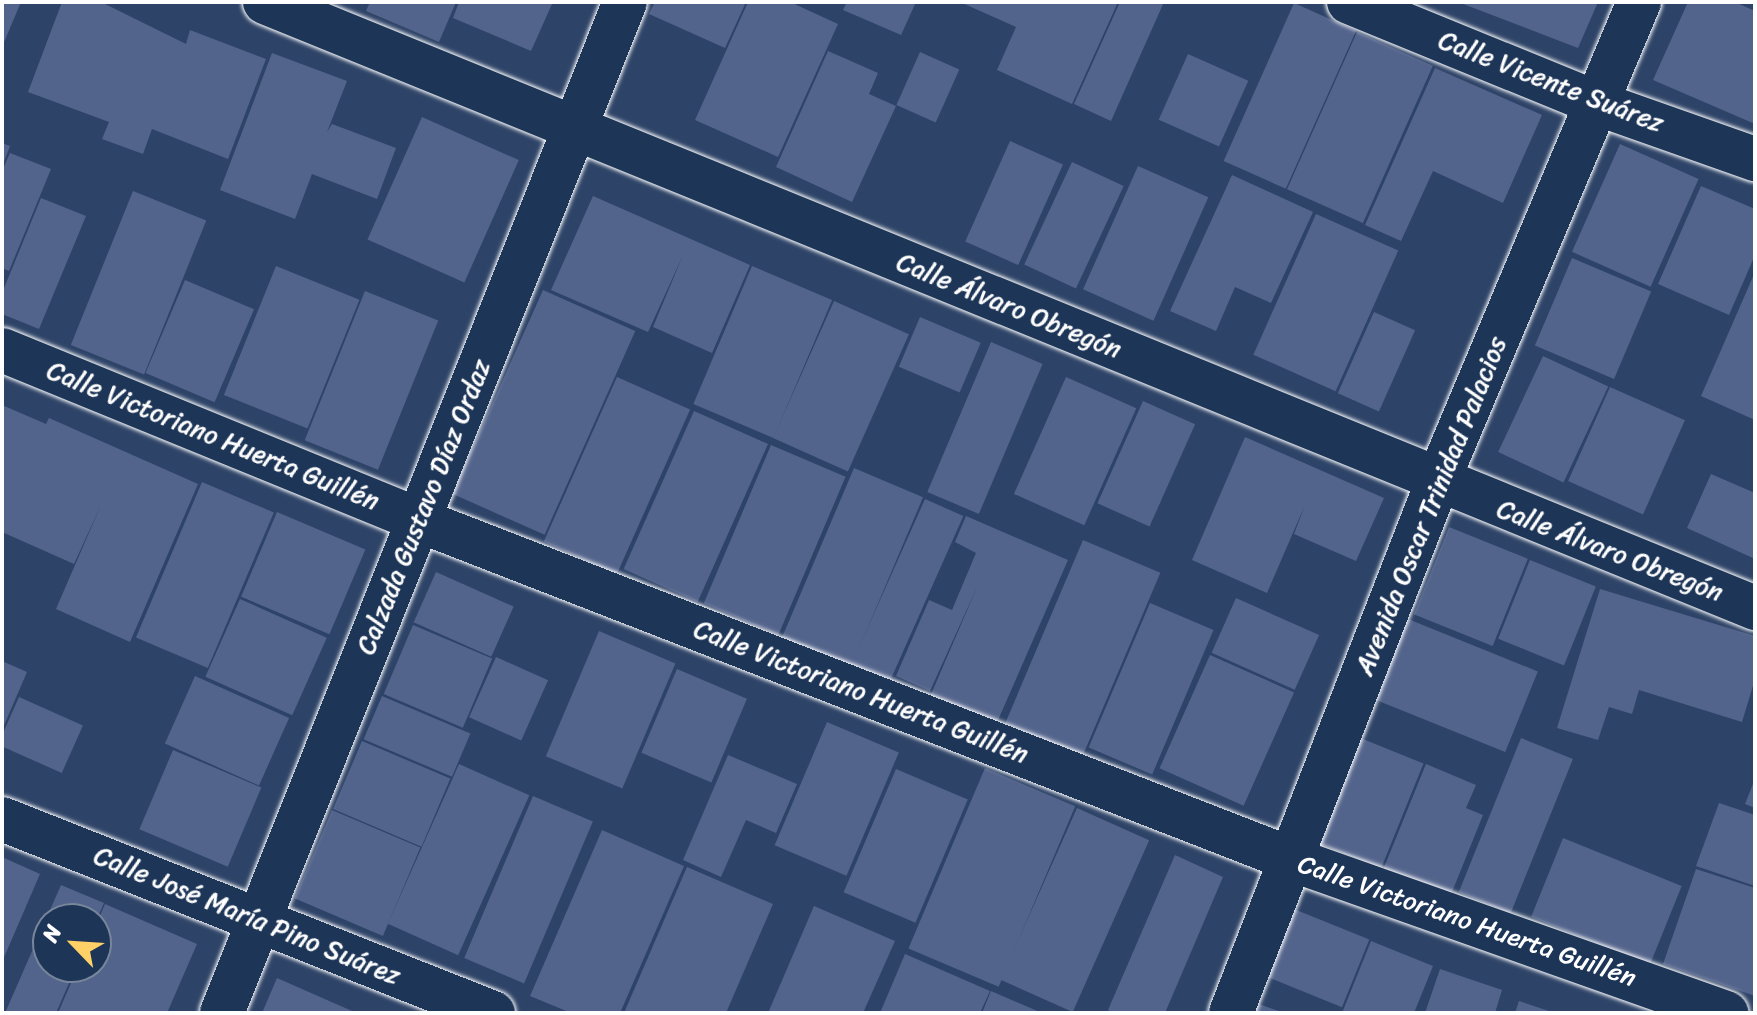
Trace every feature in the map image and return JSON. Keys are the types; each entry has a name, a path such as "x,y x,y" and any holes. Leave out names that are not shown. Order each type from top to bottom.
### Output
{"street":[{"name":"Calle Álvaro Obregón","path":"265,2 1437,483 1755,608"},
{"name":"Calzada Gustavo Díaz Ordaz","path":"222,1013 625,2"},
{"name":"Calle Vicente Suárez","path":"1349,2 1596,103 1755,159"},
{"name":"Avenida Oscar Trinidad Palacios","path":"1231,1013 1437,483 1639,2"},
{"name":"Calle Victoriano Huerta Guillén","path":"2,350 418,520 1291,859 1727,1013"},
{"name":"Calle José María Pino Suárez","path":"2,819 493,1013"}],"building":[{"path":"2,2 21,2 2,47"},
{"path":"62,2 101,2 186,44 190,30 266,59 228,159 152,129 143,154 102,139 109,122 28,92"},
{"path":"370,2 456,2 439,42 366,11"},
{"path":"459,2 552,4 531,51 453,18"},
{"path":"655,2 746,2 725,48 649,14"},
{"path":"748,2 790,2 838,24 778,157 695,120"},
{"path":"847,2 916,2 901,35 843,10"},
{"path":"960,2 1118,2 1072,104 997,70 1016,27"},
{"path":"1120,2 1164,2 1111,121 1074,104"},
{"path":"1458,2 1598,2 1578,48"},
{"path":"1688,2 1735,2 1755,11 1755,124 1653,80"},
{"path":"1294,3 1356,31 1286,189 1224,161"},
{"path":"1357,32 1433,66 1363,223 1287,189"},
{"path":"828,51 878,73 869,94 896,106 852,202 776,167"},
{"path":"920,52 959,69 936,122 896,105"},
{"path":"272,53 347,81 327,132 332,124 396,148 377,199 312,174 295,219 220,190"},
{"path":"1188,54 1248,81 1219,147 1159,120"},
{"path":"1435,68 1542,115 1503,203 1433,171 1401,241 1365,225"},
{"path":"422,117 519,160 464,283 367,239"},
{"path":"1010,141 1063,165 1018,265 965,241"},
{"path":"2,143 10,146 2,167"},
{"path":"1620,144 1699,179 1651,287 1572,252"},
{"path":"10,153 51,169 9,271 2,268 2,171"},
{"path":"1072,162 1124,186 1076,289 1024,264"},
{"path":"1138,166 1208,197 1153,321 1083,289"},
{"path":"1232,175 1313,212 1271,303 1235,287 1216,331 1170,311"},
{"path":"1701,186 1755,209 1755,255 1729,315 1658,284"},
{"path":"133,191 206,221 144,375 71,345"},
{"path":"593,196 750,265 712,353 653,327 683,255 648,332 551,290"},
{"path":"41,198 86,216 39,329 2,314 2,293"},
{"path":"1316,214 1398,251 1336,391 1253,355"},
{"path":"1572,258 1651,292 1614,379 1535,345"},
{"path":"276,266 359,300 307,429 224,395"},
{"path":"752,266 832,300 773,438 693,404"},
{"path":"1755,272 1755,420 1701,396"},
{"path":"185,280 254,309 215,402 146,373"},
{"path":"543,290 635,331 545,535 452,494"},
{"path":"365,291 438,321 378,470 305,440"},
{"path":"834,301 909,334 848,471 773,438"},
{"path":"1374,312 1415,330 1379,412 1338,393"},
{"path":"920,317 981,343 960,392 899,367"},
{"path":"991,342 1043,364 979,514 927,492"},
{"path":"1543,356 1608,386 1563,482 1498,452"},
{"path":"617,377 690,410 617,574 544,541"},
{"path":"1066,377 1136,408 1084,525 1014,494"},
{"path":"1610,387 1685,420 1643,514 1568,481"},
{"path":"1143,401 1195,424 1150,527 1097,503"},
{"path":"2,405 46,424 49,418 198,484 130,642 56,609 101,505 74,564 2,532"},
{"path":"694,411 768,444 698,602 624,569"},
{"path":"1245,437 1384,498 1356,561 1294,534 1305,505 1267,593 1192,560"},
{"path":"771,445 846,477 778,635 704,603"},
{"path":"854,468 923,497 851,667 782,637"},
{"path":"1711,474 1755,493 1755,559 1687,528"},
{"path":"202,482 274,512 208,668 136,638"},
{"path":"925,499 963,516 889,684 850,667"},
{"path":"277,512 365,550 329,634 241,597"},
{"path":"966,516 1068,560 995,727 929,699 978,585 930,691 896,676 929,600 952,610 976,553 955,542"},
{"path":"1449,527 1528,559 1493,646 1414,614"},
{"path":"1083,540 1160,573 1083,756 1005,723"},
{"path":"1530,560 1596,587 1564,665 1498,639"},
{"path":"436,572 514,607 491,657 414,622"},
{"path":"1600,589 1755,636 1755,679 1742,722 1639,690 1632,714 1609,707 1598,740 1557,728"},
{"path":"1236,598 1319,635 1295,690 1212,653"},
{"path":"240,599 327,638 292,715 205,677"},
{"path":"1150,603 1214,630 1152,774 1089,748"},
{"path":"1408,619 1538,671 1505,752 1375,700"},
{"path":"413,625 492,659 463,728 384,694"},
{"path":"599,631 675,663 622,789 546,756"},
{"path":"1210,655 1294,692 1244,806 1160,768"},
{"path":"496,657 548,680 521,740 469,717"},
{"path":"2,661 27,672 2,730"},
{"path":"677,669 747,699 711,782 641,753"},
{"path":"195,676 289,718 259,785 165,744"},
{"path":"382,696 470,734 452,777 364,739"},
{"path":"19,697 83,725 62,773 2,746 2,735"},
{"path":"827,722 899,752 846,876 775,845"},
{"path":"1353,735 1423,763 1381,868 1311,840"},
{"path":"1521,738 1573,759 1511,913 1459,892"},
{"path":"362,741 450,779 421,847 333,809"},
{"path":"173,750 261,788 228,867 139,829"},
{"path":"728,755 797,784 776,833 746,820 721,877 683,860"},
{"path":"459,764 529,795 458,955 388,924"},
{"path":"1426,764 1476,785 1466,808 1483,815 1450,897 1383,870"},
{"path":"985,768 1075,806 999,987 908,948"},
{"path":"896,769 968,799 915,923 844,892"},
{"path":"1755,779 1755,808 1745,804"},
{"path":"533,796 593,821 524,983 464,958"},
{"path":"1719,803 1755,815 1755,886 1696,866"},
{"path":"1077,808 1149,840 1073,1012 1001,980"},
{"path":"332,810 420,848 383,936 294,898"},
{"path":"602,830 684,866 620,1013 571,1013 530,996"},
{"path":"1563,838 1682,886 1650,965 1531,917"},
{"path":"1175,855 1223,877 1165,1013 1114,1013 1108,1010"},
{"path":"2,857 40,874 2,962"},
{"path":"687,867 773,904 726,1013 624,1013"},
{"path":"1696,869 1755,888 1755,996 1663,964"},
{"path":"61,885 104,903 53,903"},
{"path":"1284,905 1369,939 1342,1007 1257,973"},
{"path":"814,906 895,941 863,1013 768,1013"},
{"path":"112,907 197,944 167,1013 58,1013 71,983 112,983"},
{"path":"1371,941 1433,966 1414,1013 1342,1013"},
{"path":"32,951 32,983 69,983 56,1013 5,1013"},
{"path":"905,954 990,991 980,1013 880,1013"},
{"path":"1440,969 1502,990 1495,1013 1425,1013"},
{"path":"277,978 352,1011 262,1013"},
{"path":"991,991 1042,1013 982,1013"},
{"path":"1245,999 1284,1013 1240,1013"},
{"path":"1519,1001 1552,1012 1552,1013 1515,1013"}]}
